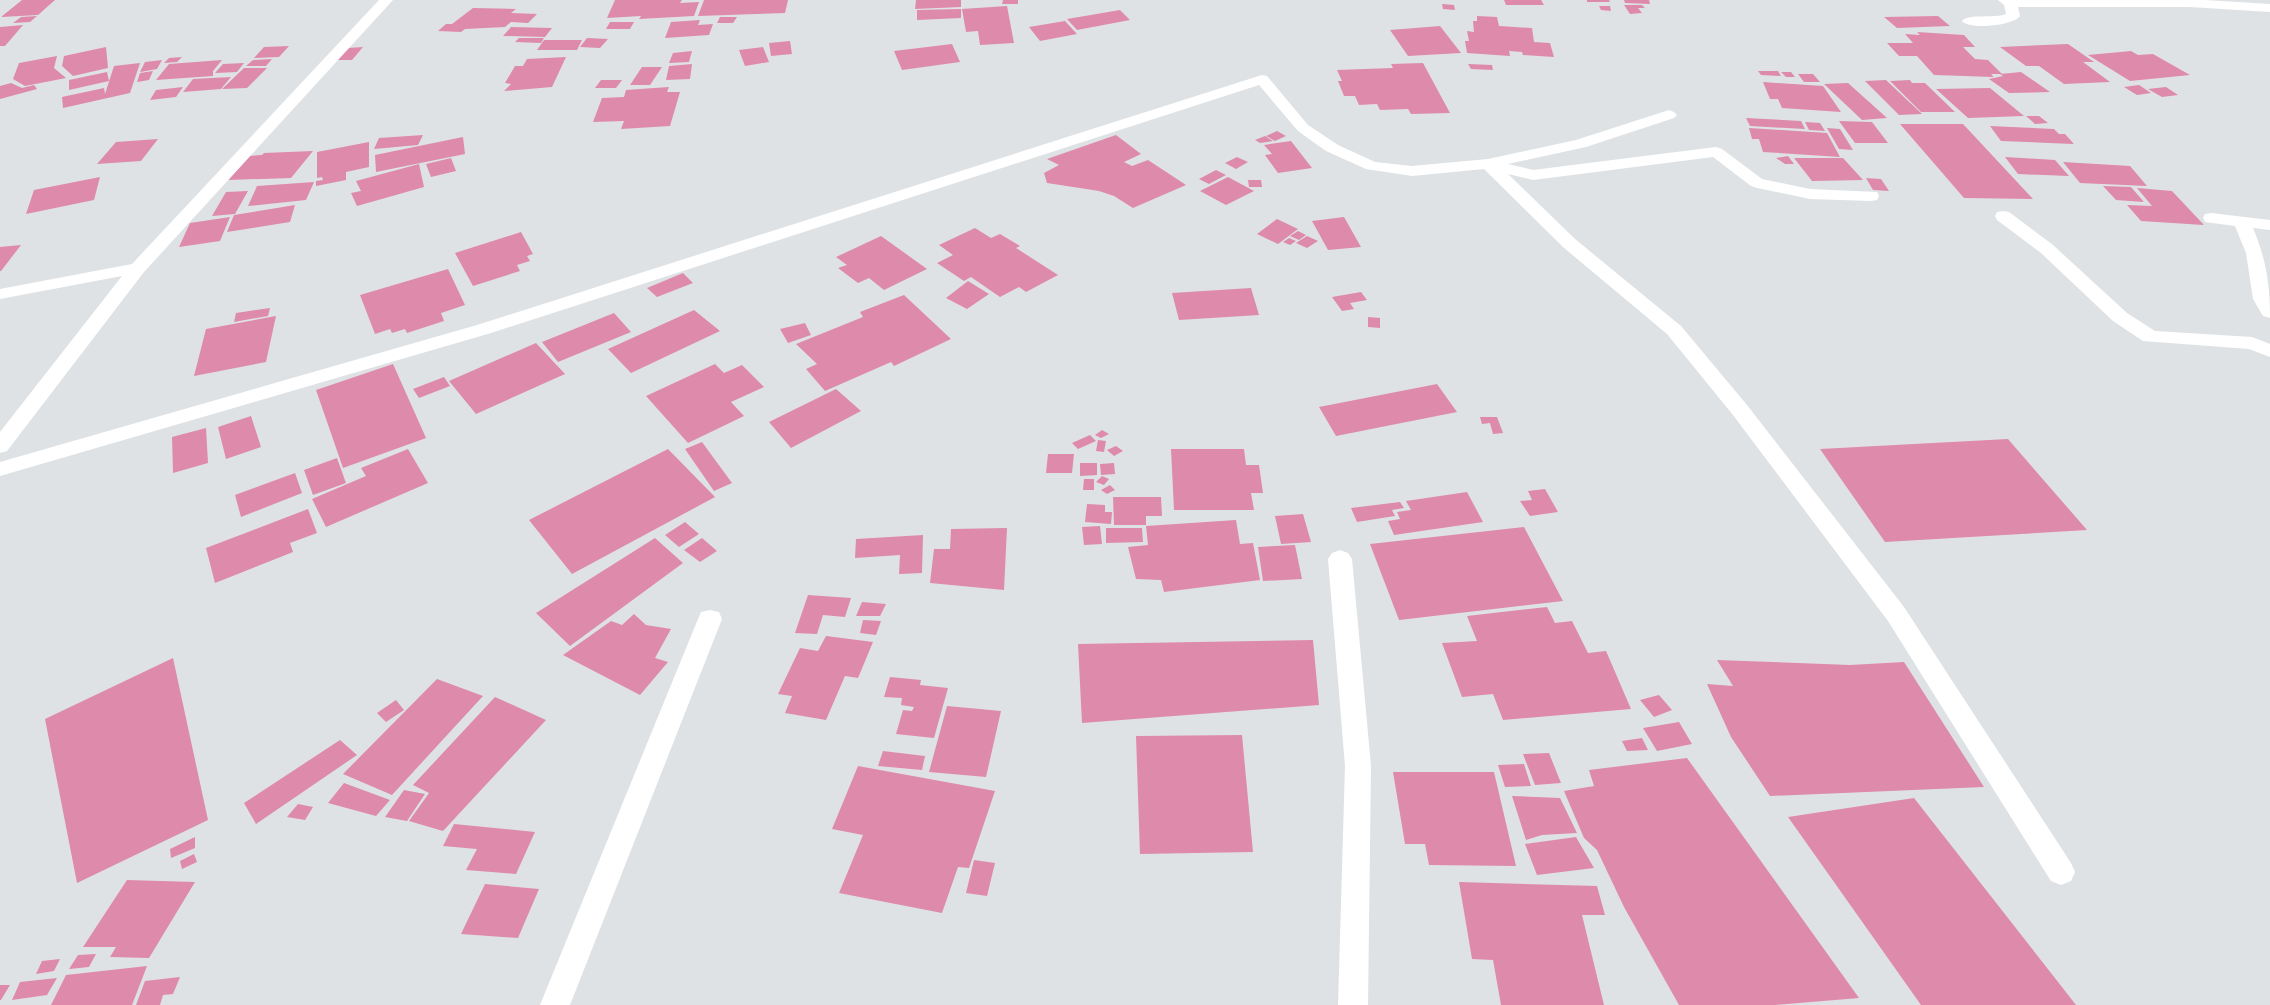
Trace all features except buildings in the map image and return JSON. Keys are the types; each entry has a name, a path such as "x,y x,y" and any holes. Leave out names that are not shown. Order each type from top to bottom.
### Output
{"street":[{"path":"0,446 138,268 386,0"},
{"path":"1969,21 2001,21 2013,16 2007,2 2190,3 2270,8"},
{"path":"0,469 484,329 1262,79 1303,128 1332,148 1372,166 1412,171 1488,164 1580,144 1669,116"},
{"path":"1488,164 1533,175 1716,152 1758,183 1810,194 1871,196"},
{"path":"1488,164 1568,243 1674,330 1740,410 1896,614 2061,872"},
{"path":"2003,216 2047,249 2120,317 2150,338 2252,344 2270,350"},
{"path":"2212,218 2270,225"},
{"path":"2242,222 2254,253 2262,299 2270,312"},
{"path":"0,294 138,268"},
{"path":"1340,559 1358,766 1353,1005"},
{"path":"555,1005 710,619"}]}
